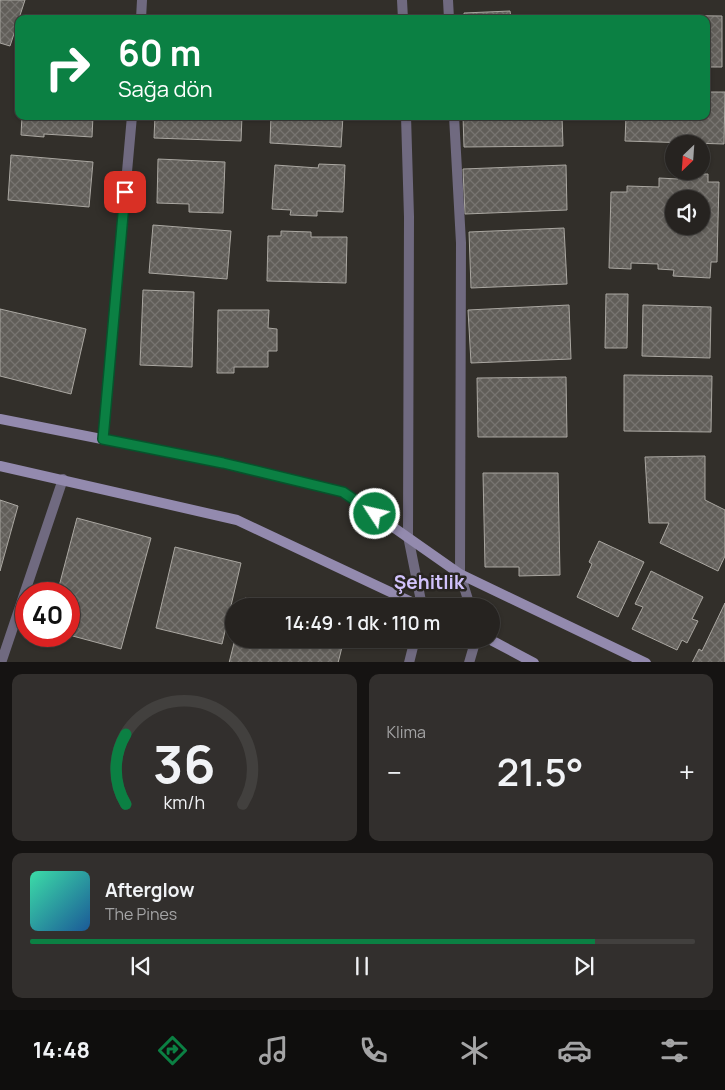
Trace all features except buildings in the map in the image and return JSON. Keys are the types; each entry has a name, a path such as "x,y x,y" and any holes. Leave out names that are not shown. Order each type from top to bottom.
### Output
{"street":[{"path":"141,15 142,0"},
{"path":"402,0 402,15"},
{"path":"448,0 449,15"},
{"path":"103,439 132,120"},
{"path":"406,120 409,218 408,536 420,598"},
{"path":"454,120 460,243 460,574 468,598"},
{"path":"0,419 223,463 343,492 460,574 646,662"},
{"path":"0,466 237,520 404,598"},
{"path":"1,662 63,480"},
{"path":"500,645 534,662"},
{"path":"409,662 413,648"},
{"path":"469,662 473,648"}],"district":[{"name":"Şehitlik","path":"429,582"}],"route":[{"path":"125,192 103,439 223,463 343,492 375,514"}]}
